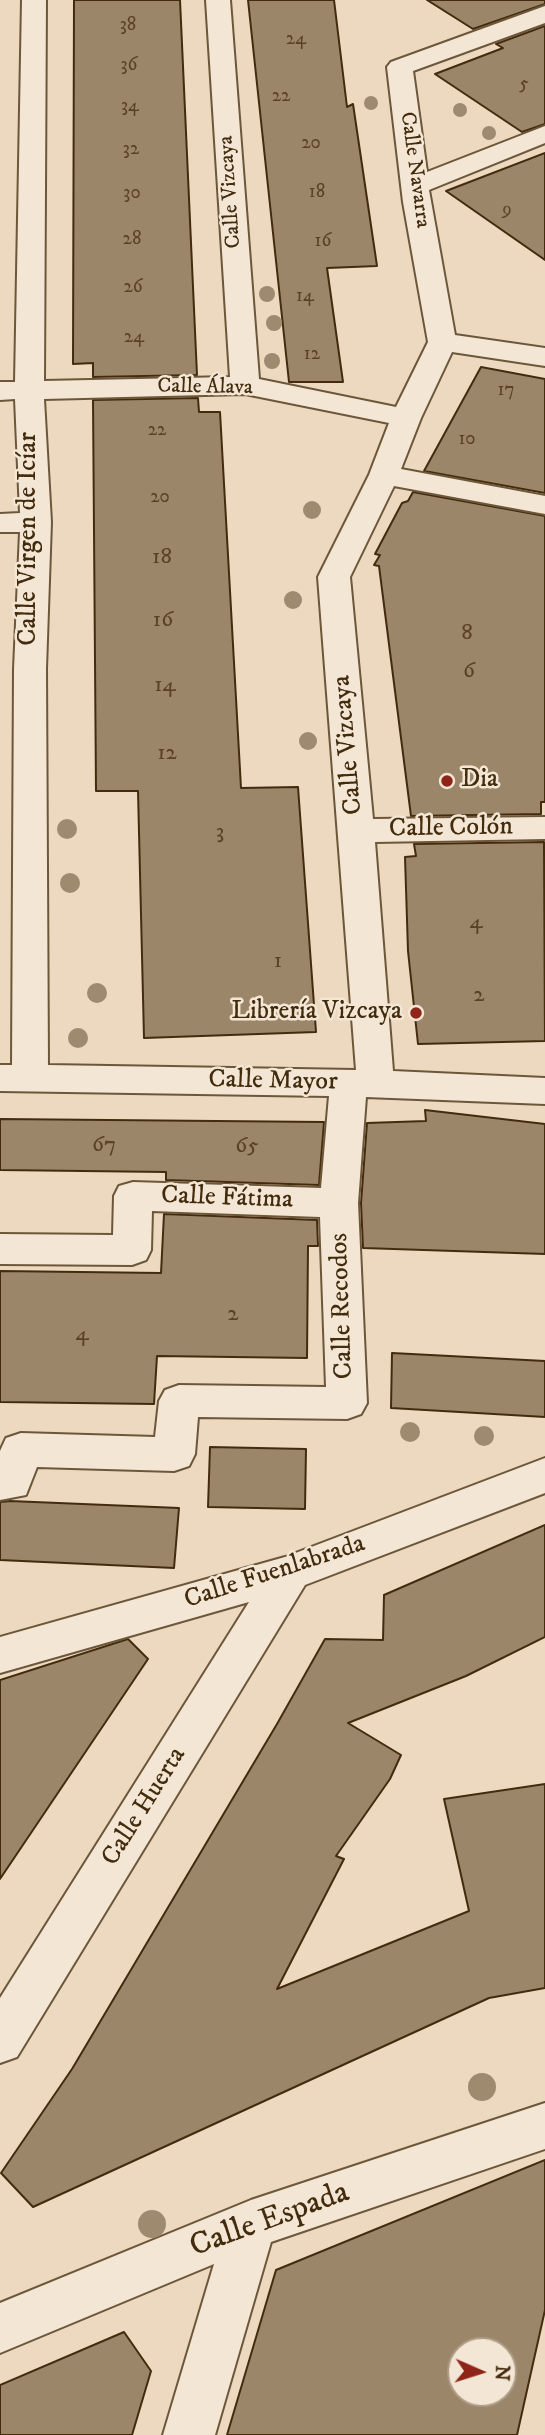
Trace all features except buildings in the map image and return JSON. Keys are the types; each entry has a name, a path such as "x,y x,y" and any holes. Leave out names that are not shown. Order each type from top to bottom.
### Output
{"street":[{"name":"Calle Virgen de Icíar","path":"15,1078 15,669 36,522 14,391 30,274 34,0"},
{"name":"Calle Vizcaya","path":"218,0 245,385"},
{"name":"Calle Navarra","path":"442,342 415,186 400,67 545,14"},
{"path":"415,186 545,134"},
{"path":"0,275 30,274"},
{"path":"406,418 442,342 545,357"},
{"name":"Calle Álava","path":"14,391 245,385 406,418"},
{"name":"Calle Vizcaya","path":"363,1085 358,831 334,578 384,475 406,418"},
{"path":"384,475 545,505"},
{"path":"0,523 36,522"},
{"name":"Calle Colón","path":"358,831 545,828"},
{"name":"Calle Mayor","path":"15,1078 545,1091"},
{"name":"Calle Recodos","path":"0,1483 11,1483 20,1450 174,1454 179,1401 347,1403 339,1203 363,1085"},
{"name":"Calle Fátima","path":"0,1249 132,1250 133,1196 339,1203"},
{"name":"Calle Fuenlabrada","path":"0,1655 289,1573 545,1475"},
{"name":"Calle Huerta","path":"0,2040 289,1573"},
{"name":"Calle Espada","path":"0,2328 251,2224 545,2126"},
{"path":"189,2435 251,2224"}],"place":[{"name":"Dia","path":"447,781"},
{"name":"Librería Vizcaya","path":"416,1013"}]}
